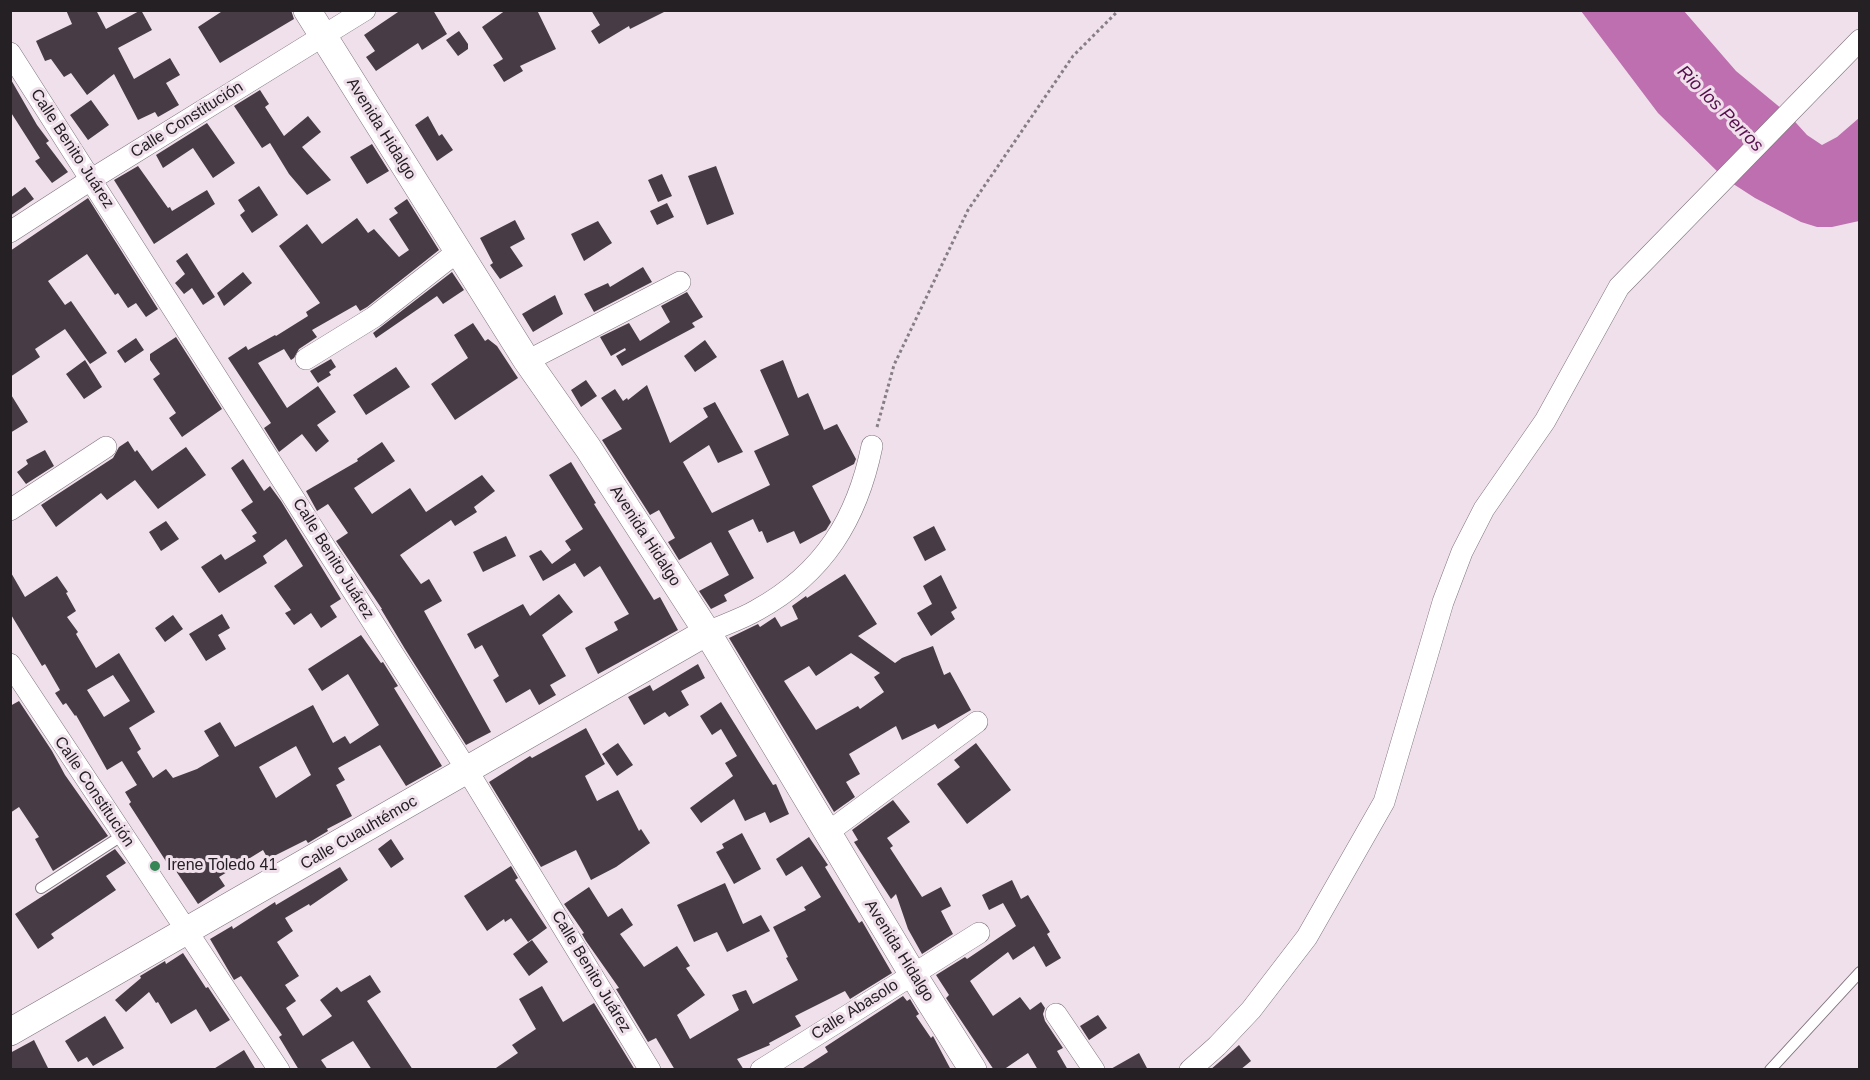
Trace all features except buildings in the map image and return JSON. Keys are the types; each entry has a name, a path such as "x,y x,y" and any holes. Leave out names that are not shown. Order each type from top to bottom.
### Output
{"street":[{"name":"Avenida Hidalgo","path":"307,10 457,252 527,361 588,448 706,632 912,974 973,1070"},
{"name":"Calle Constitución","path":"10,232 365,10"},
{"path":"1190,1070 1251,1010 1307,937 1384,802 1443,602 1462,552 1484,509 1545,421 1618,287 1860,40"},
{"name":"Calle Benito Juárez","path":"10,53 467,770 650,1070"},
{"path":"306,359 374,317 457,252"},
{"path":"527,361 680,282"},
{"path":"706,632 757,610 808,575 838,538 850,514 866,477 872,446"},
{"path":"10,510 106,447"},
{"name":"Calle Cuauhtémoc","path":"10,1032 706,632"},
{"name":"Calle Constitución","path":"10,664 17,688 123,835 279,1070"},
{"path":"827,833 977,722"},
{"name":"Calle Abasolo","path":"761,1070 979,933"},
{"path":"1056,1014 1094,1070"}],"lane":[{"path":"41,888 123,835"},
{"path":"1770,1070 1860,972"}],"path":[{"path":"872,446 894,365 968,210 1073,56 1119,10"}],"water":[{"name":"Rio los Perros","path":"1581,11 1684,11 1736,71 1788,114 1807,135 1822,145 1837,137 1859,118 1859,221 1832,227 1817,227 1801,222 1755,198 1724,178 1658,113"}],"place":[{"name":"Irene Toledo 41","path":"155,866"}]}
